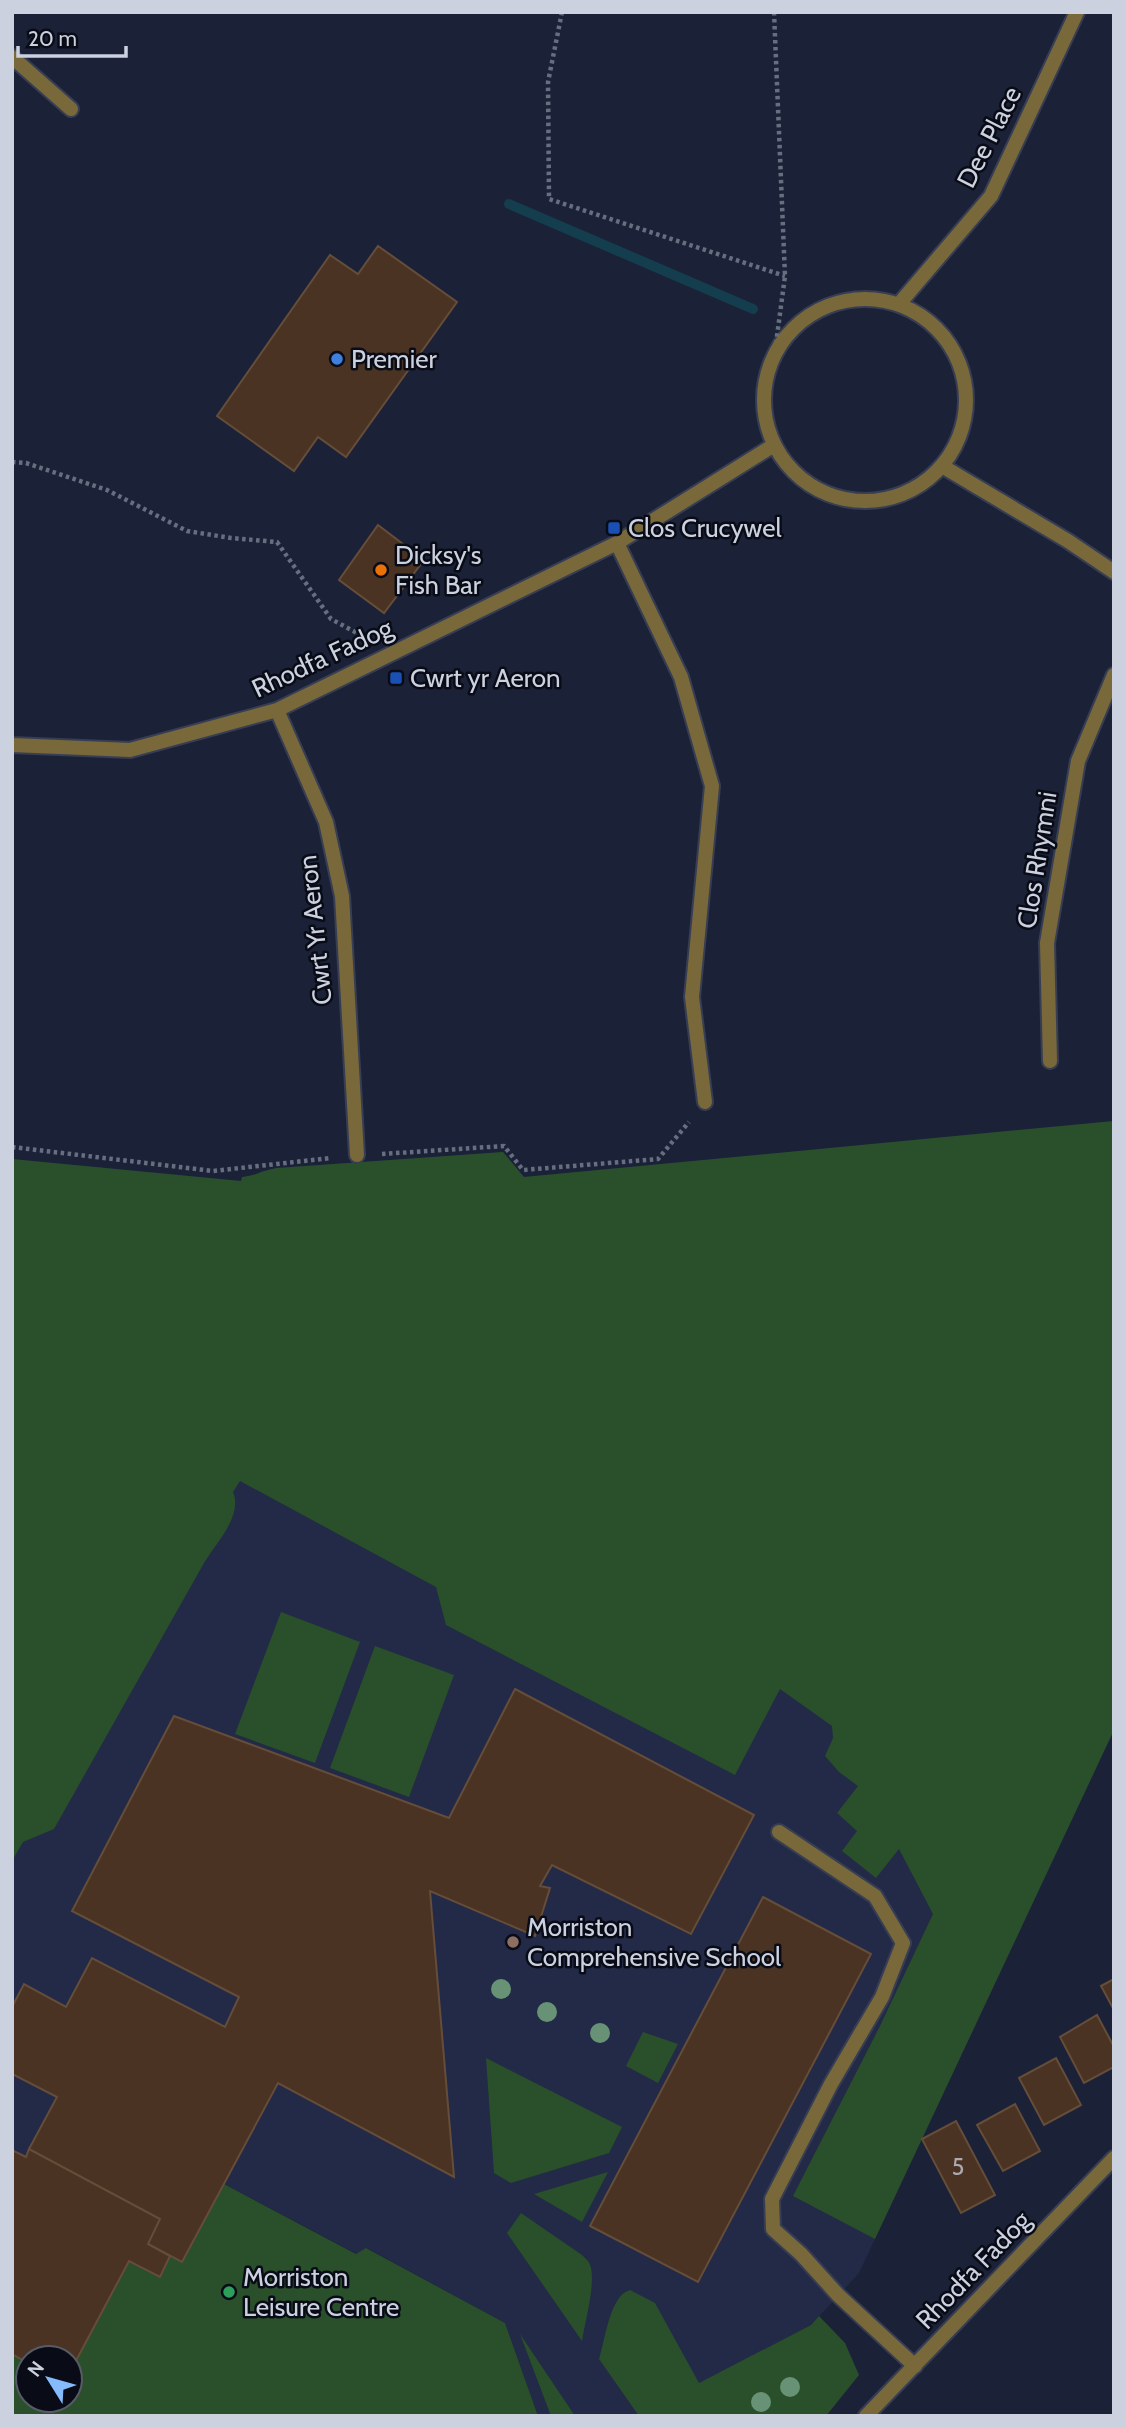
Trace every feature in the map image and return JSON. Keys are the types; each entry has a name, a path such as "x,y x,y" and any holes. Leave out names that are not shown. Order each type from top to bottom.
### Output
{"street":[{"name":"Dee Place","path":"900,304 991,195 1077,12"},
{"path":"12,57 71,109"},
{"path":"876,298 900,304 930,321 959,359 967,393 963,429 942,466 915,489 881,500 840,499 808,484 774,445 764,411 766,376 775,351 798,323 841,301 876,298"},
{"name":"Rhodfa Fadog","path":"12,745 130,750 277,710 617,543 774,445"},
{"path":"942,466 1068,541 1114,572"},
{"path":"617,543 681,677 712,786 692,997 705,1102"},
{"name":"Clos Rhymni","path":"1050,1061 1047,943 1078,761 1114,675"},
{"name":"Cwrt Yr Aeron","path":"277,710 327,822 342,896 357,1155"},
{"path":"779,1832 875,1896 903,1943 882,1997 831,2084 772,2199 773,2229 801,2254 838,2295 915,2366"},
{"name":"Rhodfa Fadog","path":"866,2416 1114,2158"}],"path":[{"path":"562,12 548,82 549,199 785,276"},
{"path":"774,12 785,276 775,351"},
{"path":"12,463 26,463 107,490 187,531 277,542 331,619 395,653"}],"shaded area":[{"name":"Morriston Comprehensive School","path":"1114,1121 1114,1730 859,2273 811,2325 640,2416 538,2416 505,2323 367,2248 357,2254 224,2184 29,2149 26,2157 12,2150 12,1159 241,1181 242,1177 277,1168 503,1152 524,1177"}],"green space":[{"path":"1114,1121 1114,1730 875,2239 793,2196 879,2028 933,1914 899,1849 876,1878 842,1851 857,1831 837,1813 858,1786 839,1772 825,1756 833,1738 832,1726 780,1689 735,1775 446,1625 436,1587 240,1481 233,1492 234,1510 227,1529 204,1563 54,1829 23,1842 12,1861 12,1159 241,1181 242,1177 277,1168 503,1152 524,1177"},
{"path":"281,1612 360,1642 315,1763 235,1734"},
{"path":"375,1646 454,1675 409,1797 330,1768"},
{"path":"643,2032 678,2044 658,2083 626,2066"},
{"path":"486,2058 622,2127 609,2153 511,2183 494,2173"},
{"name":"Morriston Leisure Centre","path":"29,2149 224,2184 356,2254 366,2248 505,2323 538,2416 12,2416 12,2150 26,2157"},
{"path":"608,2172 582,2222 534,2194"},
{"path":"521,2213 582,2255 590,2264 592,2285 582,2341 507,2233"},
{"path":"630,2290 655,2303 699,2383 811,2325 819,2316 845,2343 859,2375 826,2416 639,2416 599,2359 613,2309 623,2294"},
{"path":"520,2334 575,2416 551,2416"}],"building":[{"name":"Premier","path":"378,246 457,302 346,457 318,437 294,471 217,416 330,255 358,274"},
{"name":"Dicksy's Fish Bar","path":"378,525 424,560 384,613 339,580"},
{"path":"515,1689 754,1815 691,1934 552,1865 540,1886 550,1888 535,1936 430,1891 454,2177 278,2083 182,2262 148,2244 160,2219 29,2149 57,2097 12,2074 12,2007 24,1984 66,2007 92,1958 225,2027 239,1997 72,1911 174,1716 449,1818"},
{"path":"763,1897 871,1954 698,2282 590,2226"},
{"path":"1114,1979 1114,2010 1101,1986"},
{"path":"1097,2015 1114,2047 1114,2067 1084,2083 1060,2037"},
{"path":"1056,2058 1081,2105 1044,2125 1019,2078"},
{"path":"1015,2104 1040,2151 1003,2171 977,2125"},
{"path":"956,2121 995,2195 961,2213 922,2139"},
{"path":"29,2149 160,2219 148,2244 170,2256 160,2277 129,2261 84,2346 14,2344 14,2355 12,2150 26,2157"}],"waterway":[{"path":"509,204 753,309"}],"place":[{"name":"Premier","path":"337,359"},
{"name":"Clos Crucywel","path":"614,528"},
{"name":"Dicksy's Fish Bar","path":"381,570"},
{"name":"Cwrt yr Aeron","path":"396,678"},
{"name":"Morriston Comprehensive School","path":"513,1942"},
{"name":"Morriston Leisure Centre","path":"229,2292"}]}
